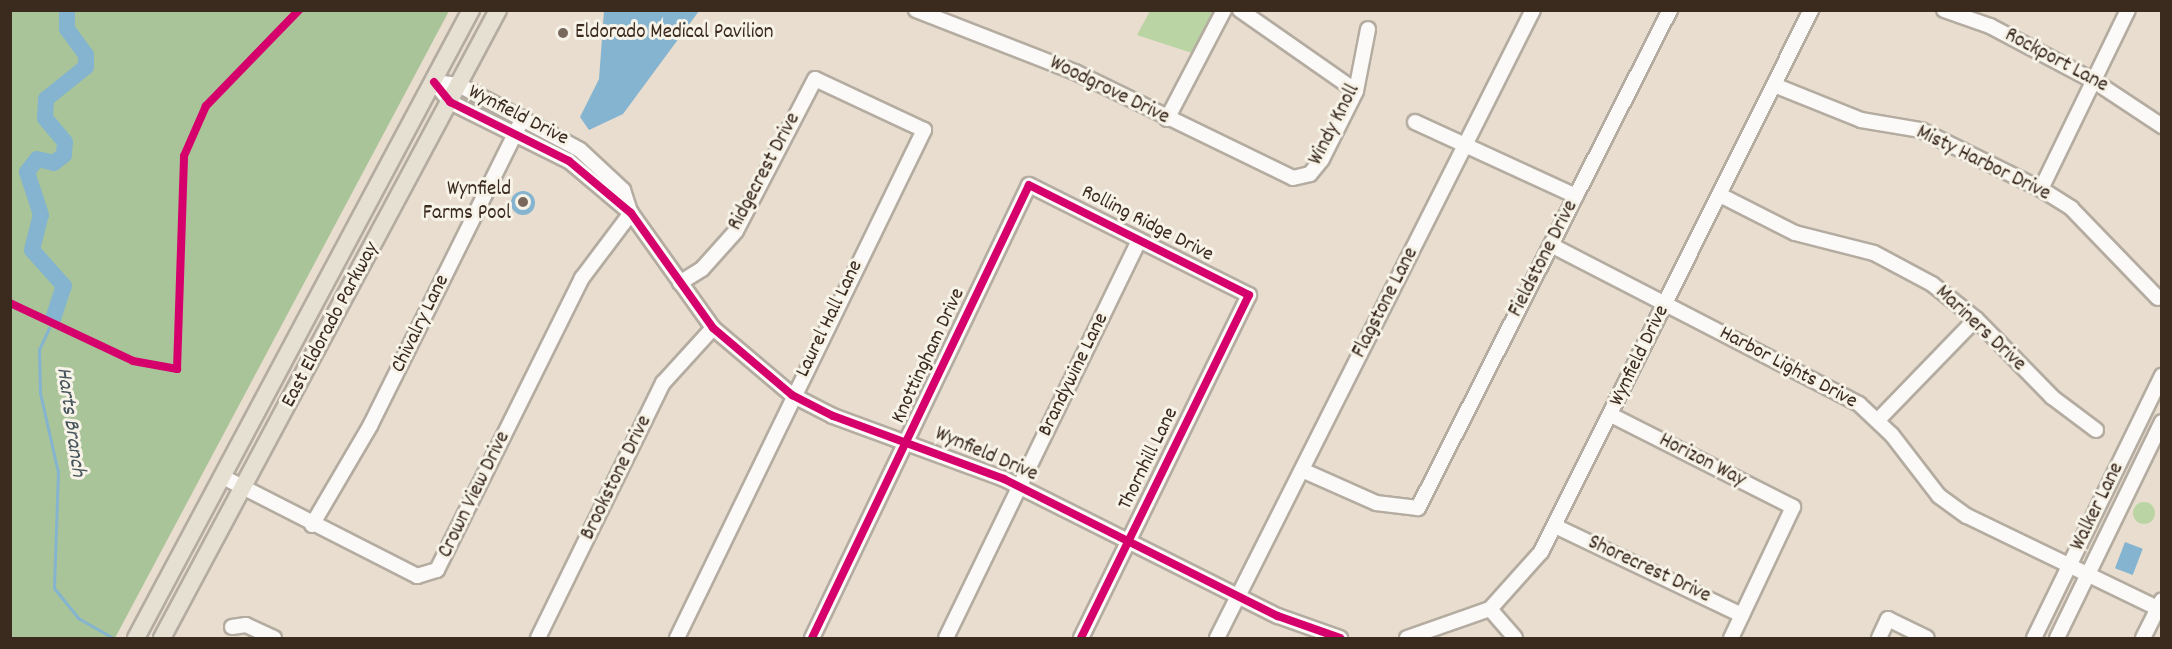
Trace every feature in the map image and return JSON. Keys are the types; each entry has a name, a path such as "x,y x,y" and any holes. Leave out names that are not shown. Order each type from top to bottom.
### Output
{"main road":[{"name":"East Eldorado Parkway","path":"136,639 471,10"},
{"name":"East Eldorado Parkway","path":"162,639 498,10"}],"street":[{"name":"Woodgrove Drive","path":"916,10 1031,53 1272,171 1299,178"},
{"path":"1167,119 1224,10"},
{"path":"1240,10 1356,91"},
{"name":"Flagstone Lane","path":"1217,639 1533,10"},
{"name":"Fieldstone Drive","path":"1302,470 1376,503 1418,508 1670,10"},
{"name":"Wynfield Drive","path":"1407,639 1490,609 1521,579 1555,526 1811,10"},
{"name":"Rockport Lane","path":"1944,10 1990,26 2094,81 2162,126"},
{"path":"2042,189 2128,10"},
{"name":"Windy Knoll","path":"1299,178 1318,166 1356,91 1368,29"},
{"name":"Ridgecrest Drive","path":"680,283 702,269 736,231 815,79 924,130"},
{"name":"Wynfield Drive","path":"434,82 459,85 523,118 580,150 613,178 631,213 713,328 792,395 833,417 908,443 1019,487 1238,596 1340,639"},
{"name":"Wynfield Drive","path":"434,82 450,102 568,161 631,213"},
{"name":"Misty Harbor Drive","path":"1774,85 1861,120 1921,130 2042,189 2071,208 2158,298"},
{"name":"Chivalry Lane","path":"312,525 370,426 523,118"},
{"path":"1415,122 1464,147 1576,196"},
{"name":"Laurel Hall Lane","path":"677,639 792,395 924,130"},
{"name":"Rolling Ridge Drive","path":"1029,185 1249,296"},
{"name":"Knottingham Drive","path":"812,639 908,443 1029,185"},
{"name":"Mariners Drive","path":"1720,195 1795,233 1896,263 1976,319 2052,397 2096,430"},
{"name":"Crown View Drive","path":"223,477 312,525 417,576 437,570 582,278 631,213"},
{"name":"Brandywine Lane","path":"946,639 1139,240"},
{"name":"Harbor Lights Drive","path":"1551,245 1859,404 1878,419 1939,496 2078,571 2159,604"},
{"name":"Thornhill Lane","path":"1081,639 1249,296"},
{"path":"1878,419 1976,319"},
{"name":"Brookstone Drive","path":"538,639 663,383 713,328"},
{"name":"Walker Lane","path":"2034,639 2078,571 2153,426 2162,375"},
{"path":"2153,426 2162,389"},
{"name":"Horizon Way","path":"1611,415 1793,507 1742,615"},
{"name":"Walker Lane","path":"2078,571 2107,487 2153,426"},
{"name":"Shorecrest Drive","path":"1555,526 1742,615"},
{"path":"2055,639 2078,571"},
{"path":"2143,639 2159,604"},
{"path":"1490,609 1515,639"},
{"path":"1731,639 1742,615"},
{"path":"1879,639 1888,619 1927,639"},
{"path":"232,627 246,625 274,639"}],"green space":[{"path":"10,11 449,11 115,638 11,637"},
{"path":"1150,11 1217,11 1195,54 1137,35"},
{"path":"2144,502 2154,509 2155,513 2148,523 2144,524 2134,517 2133,513 2140,503"}],"water":[{"path":"604,11 699,11 623,114 589,130 580,117 599,79"},
{"name":"Wynfield Farms Pool","path":"523,191 532,194 535,203 532,212 523,215 514,212 511,203 514,194"},
{"path":"2125,542 2143,549 2133,575 2115,568"}],"waterway":[{"name":"Harts Branch","path":"53,319 64,286 32,250 41,215 27,172 37,159 54,163 64,155 65,142 45,118 46,99 86,67 86,55 67,29 67,10"},
{"name":"Harts Branch","path":"49,328 39,349 40,393 58,472 54,588 78,618 113,638"}],"cycle path":[{"path":"10,303 133,361 177,369 184,156 206,106 299,10"},
{"path":"434,82 450,102 569,161 631,213 713,328 792,395 833,416 1004,479 1278,616 1340,638"},
{"path":"812,638 1029,185 1249,295 1081,638"}],"place":[{"name":"Eldorado Medical Pavilion","path":"563,33"},
{"name":"Wynfield Farms Pool","path":"523,202"}]}
